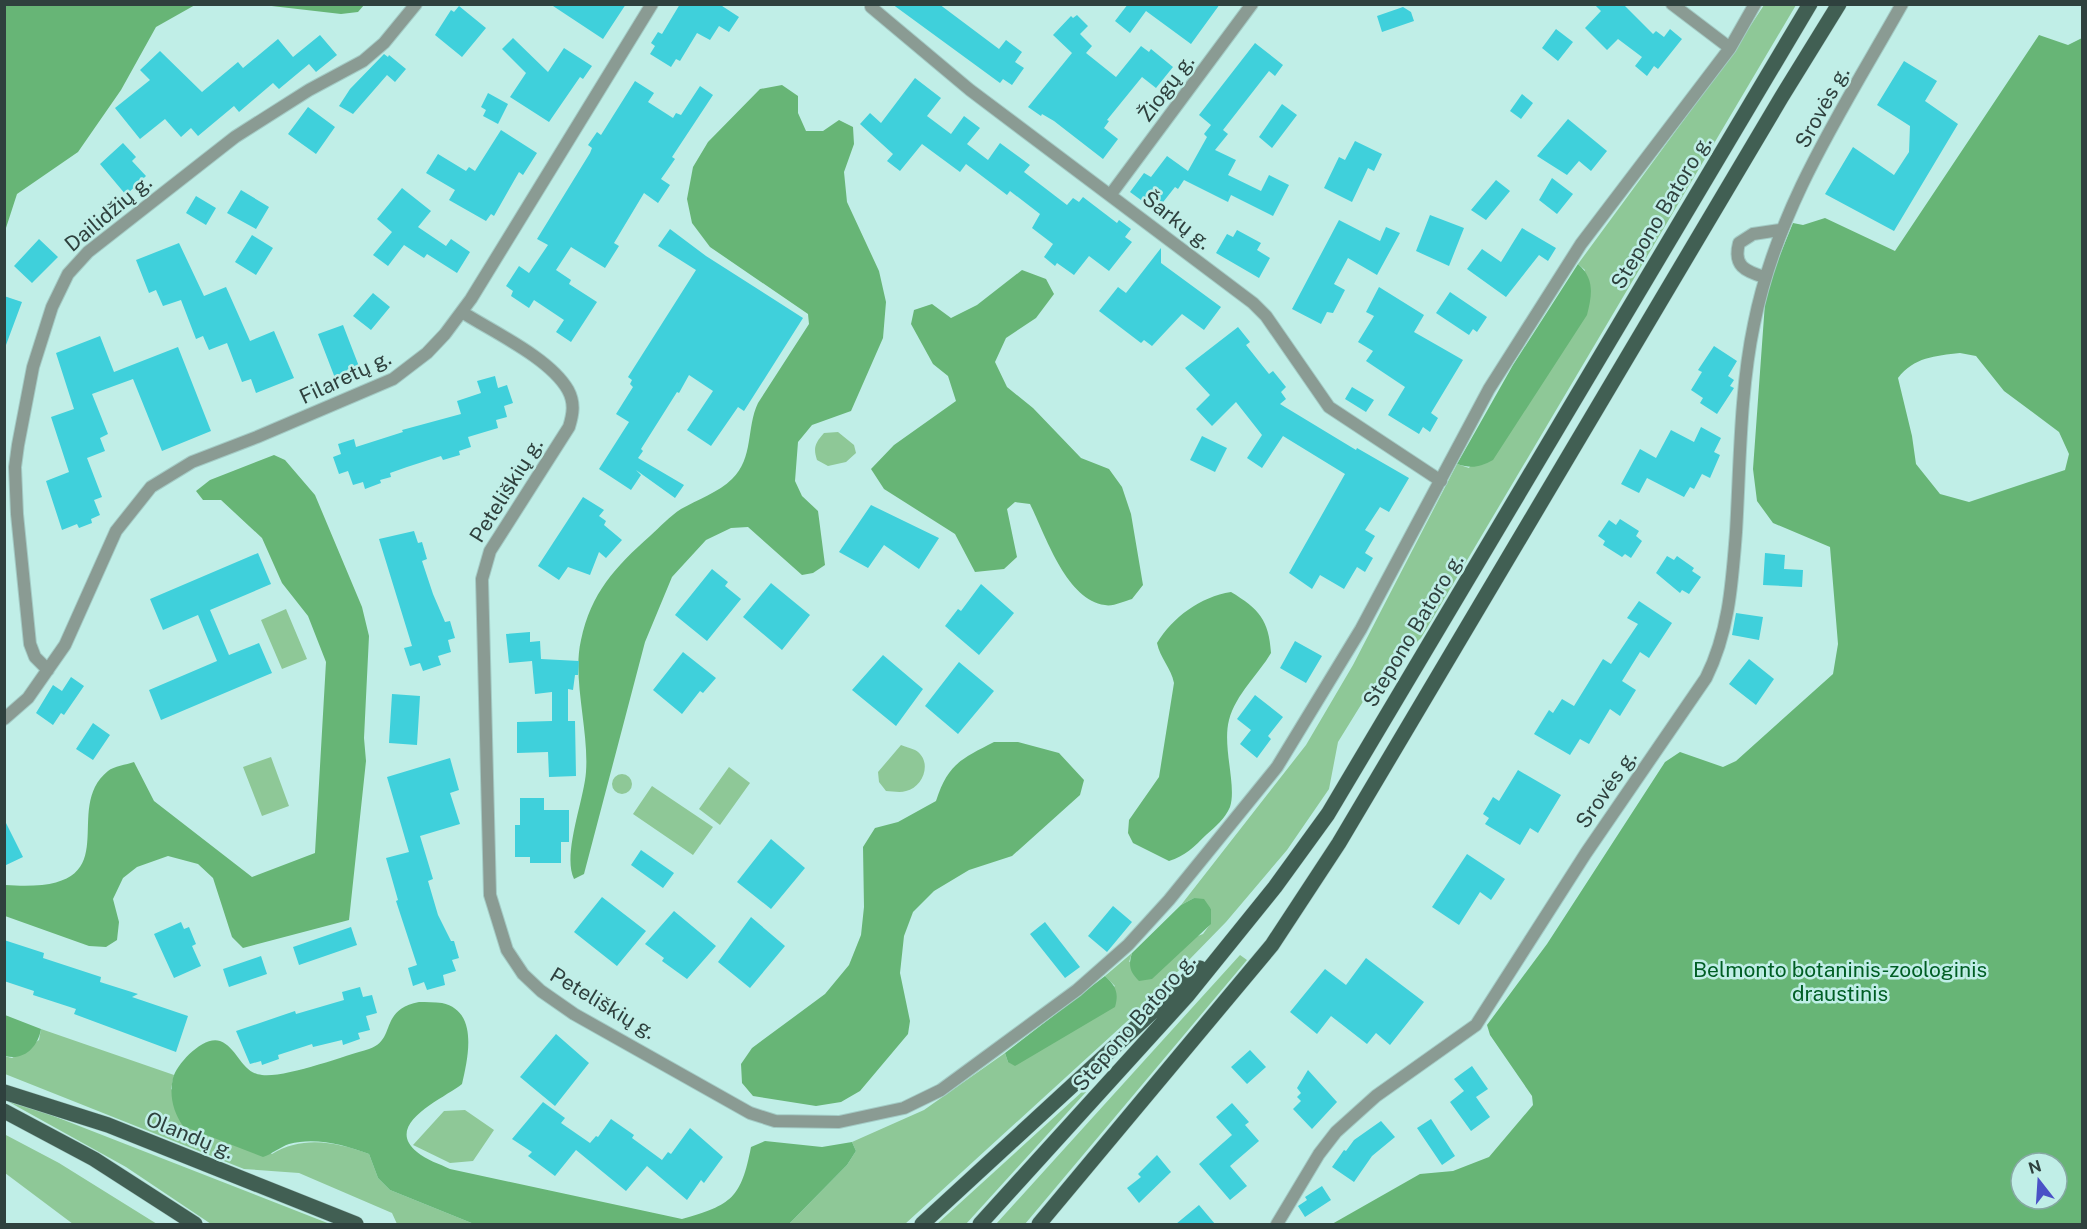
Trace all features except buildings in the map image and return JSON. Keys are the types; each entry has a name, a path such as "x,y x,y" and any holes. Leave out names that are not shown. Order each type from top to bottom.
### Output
{"main road":[{"name":"Stepono Batoro g.","path":"980,1224 1188,996 1328,814 1810,4"},
{"name":"Stepono Batoro g.","path":"1039,1224 1272,945 1339,843 1839,4"},
{"path":"922,1224 1238,933"},
{"name":"Olandų g.","path":"4,1092 108,1125 356,1224"},
{"path":"4,1111 94,1159 195,1224"}],"street":[{"name":"Dailidžių g.","path":"48,670 35,657 30,644 15,467 33,367 61,286 68,274 88,252 235,136 309,90 363,61 384,43 416,4"},
{"name":"Filaretų g.","path":"4,719 28,698 74,631 116,531 151,487 192,462 393,379 427,353 462,312 652,4"},
{"name":"Žiogų g.","path":"1111,194 1252,4"},
{"path":"1672,4 1730,48"},
{"name":"Stepono Batoro g.","path":"1128,945 1169,900 1277,767 1361,629 1489,389 1581,244 1730,48 1755,4"},
{"name":"Srovės g.","path":"1277,1224 1319,1154 1336,1132 1376,1096 1476,1025 1586,853 1699,688 1718,655 1730,598 1748,368 1753,327 1764,277 1780,230 1843,108 1902,4"},
{"name":"Šarkų g.","path":"871,7 970,90 1253,303 1266,316 1329,407 1441,481"},
{"path":"1764,277 1746,272 1739,266 1737,259 1739,243 1753,234 1780,230"},
{"name":"Peteliškių g.","path":"462,312 540,362 559,378 573,402 574,412 569,427 490,551 482,579 490,895 496,923 507,950 523,974 541,991 574,1014 750,1113 775,1120 839,1122 904,1108 941,1090 1077,990 1128,945"}],"green space":[{"path":"5,4 195,5 156,27 121,90 78,152 17,194 5,231"},
{"path":"364,4 358,12 341,14 263,5"},
{"path":"1764,5 1796,5 1421,638 1372,687 1338,742 1329,789 1287,850 1226,922 1146,1004 905,1224 789,1224 847,1165 856,1151 852,1142 924,1110 1005,1053 1008,1062 1115,986 1105,976 1132,953 1129,962 1203,934 1211,923 1211,909 1194,898 1181,905 1306,745 1353,665 1457,464 1469,468 1585,270 1578,264 1730,57"},
{"name":"Belmonto botaninis-zoologinis draustinis","path":"2039,35 2068,45 2082,38 2082,1224 1332,1224 1420,1174 1453,1171 1489,1157 1533,1105 1532,1096 1490,1035 1487,1025 1547,944 1665,762 1680,752 1723,767 1736,761 1833,674 1838,644 1830,547 1773,523 1757,501 1753,469 1766,289 1793,223 1803,225 1825,218 1895,251","holes":["1960,353 1976,356 2004,391 2059,432 2069,454 2065,470 1969,502 1940,494 1916,464 1912,436 1898,378 1911,366 1926,359"]},
{"path":"782,85 798,96 798,113 806,131 823,131 839,120 853,127 854,144 844,172 847,202 879,271 886,302 883,338 851,411 812,425 798,442 795,481 802,496 818,511 825,565 813,573 802,575 748,527 731,528 706,540 672,577 645,642 584,874 574,879 571,869 572,842 586,772 579,688 579,655 585,623 591,608 615,570 637,547 681,509 721,488 739,471 747,452 758,403 809,324 808,314 710,247 692,223 687,199 693,167 708,142 760,89"},
{"path":"1578,264 1590,281 1587,315 1493,460 1476,467 1457,464 1513,365"},
{"path":"1022,270 1046,279 1054,294 1036,318 1006,338 995,362 1007,387 1033,408 1081,458 1109,469 1122,487 1131,514 1143,585 1132,599 1118,604 1105,605 1091,600 1068,579 1058,564 1030,504 1015,502 1007,509 1017,557 1004,569 975,572 955,534 884,489 871,469 894,445 956,401 948,376 933,364 911,324 914,310 932,304 951,318 977,305"},
{"path":"838,432 854,445 856,453 846,462 828,466 817,460 816,446 824,433"},
{"path":"274,455 285,460 315,495 362,607 369,636 364,738 366,761 349,920 243,948 232,937 213,878 198,864 168,856 137,867 123,878 113,899 119,922 117,940 106,947 89,946 5,916 5,885 45,885 69,877 82,864 87,847 89,807 95,788 111,769 134,762 154,801 252,877 315,853 326,662 308,616 282,583 262,538 221,500 203,500 196,491 210,480"},
{"path":"1231,592 1249,604 1261,617 1268,632 1271,653 1242,693 1229,720 1227,742 1232,788 1230,807 1220,822 1193,847 1180,857 1169,861 1133,843 1128,833 1129,820 1159,777 1174,683 1157,643 1179,617 1198,603"},
{"path":"286,609 307,659 282,669 261,620"},
{"path":"994,742 1018,742 1059,753 1084,780 1080,795 1012,856 969,870 934,891 913,912 904,936 900,973 910,1021 908,1034 860,1091 841,1102 816,1106 753,1096 742,1083 741,1064 752,1048 825,994 849,965 861,935 864,907 863,847 875,828 898,822 936,801 945,779 957,764"},
{"path":"901,745 921,754 925,766 924,773 922,779 912,789 901,792 886,791 879,782 878,772"},
{"path":"271,757 289,806 262,816 243,767"},
{"path":"729,767 750,783 720,825 699,809"},
{"path":"622,774 629,777 632,784 629,791 622,794 615,791 612,784 615,777"},
{"path":"652,786 713,827 693,855 633,814"},
{"path":"1194,898 1204,899 1211,909 1211,924 1152,979 1139,981 1131,968 1132,953 1181,905"},
{"path":"1240,955 1247,960 1025,1224 996,1224"},
{"path":"1105,976 1116,990 1115,1007 1015,1066 1008,1062 1005,1053"},
{"path":"419,1002 442,1003 454,1008 462,1015 466,1025 468,1049 462,1084 420,1113 411,1122 407,1132 408,1142 417,1152 450,1169 682,1219 712,1209 732,1197 743,1178 751,1147 765,1141 822,1147 852,1142 856,1151 847,1165 789,1224 474,1224 390,1190 378,1178 369,1154 340,1145 309,1141 289,1144 263,1157 183,1126 177,1115 171,1091 173,1078 185,1058 206,1042 214,1040 226,1044 249,1070 255,1073 272,1075 285,1073 378,1045 398,1011"},
{"path":"5,1015 41,1029 37,1042 24,1054 5,1056"},
{"path":"41,1029 174,1075 171,1089 272,1154 296,1144 320,1142 345,1146 369,1154 378,1178 390,1190 474,1224 397,1224 392,1213 299,1173 244,1169 5,1074 4,1056 12,1058 39,1040"},
{"path":"1084,1090 1086,1092 966,1224 937,1224"},
{"path":"10,1099 330,1224 211,1224 126,1167 9,1102"},
{"path":"465,1110 494,1130 473,1161 450,1163 413,1145 444,1111"},
{"path":"4,1134 59,1163 157,1224 73,1224 5,1173"}]}
